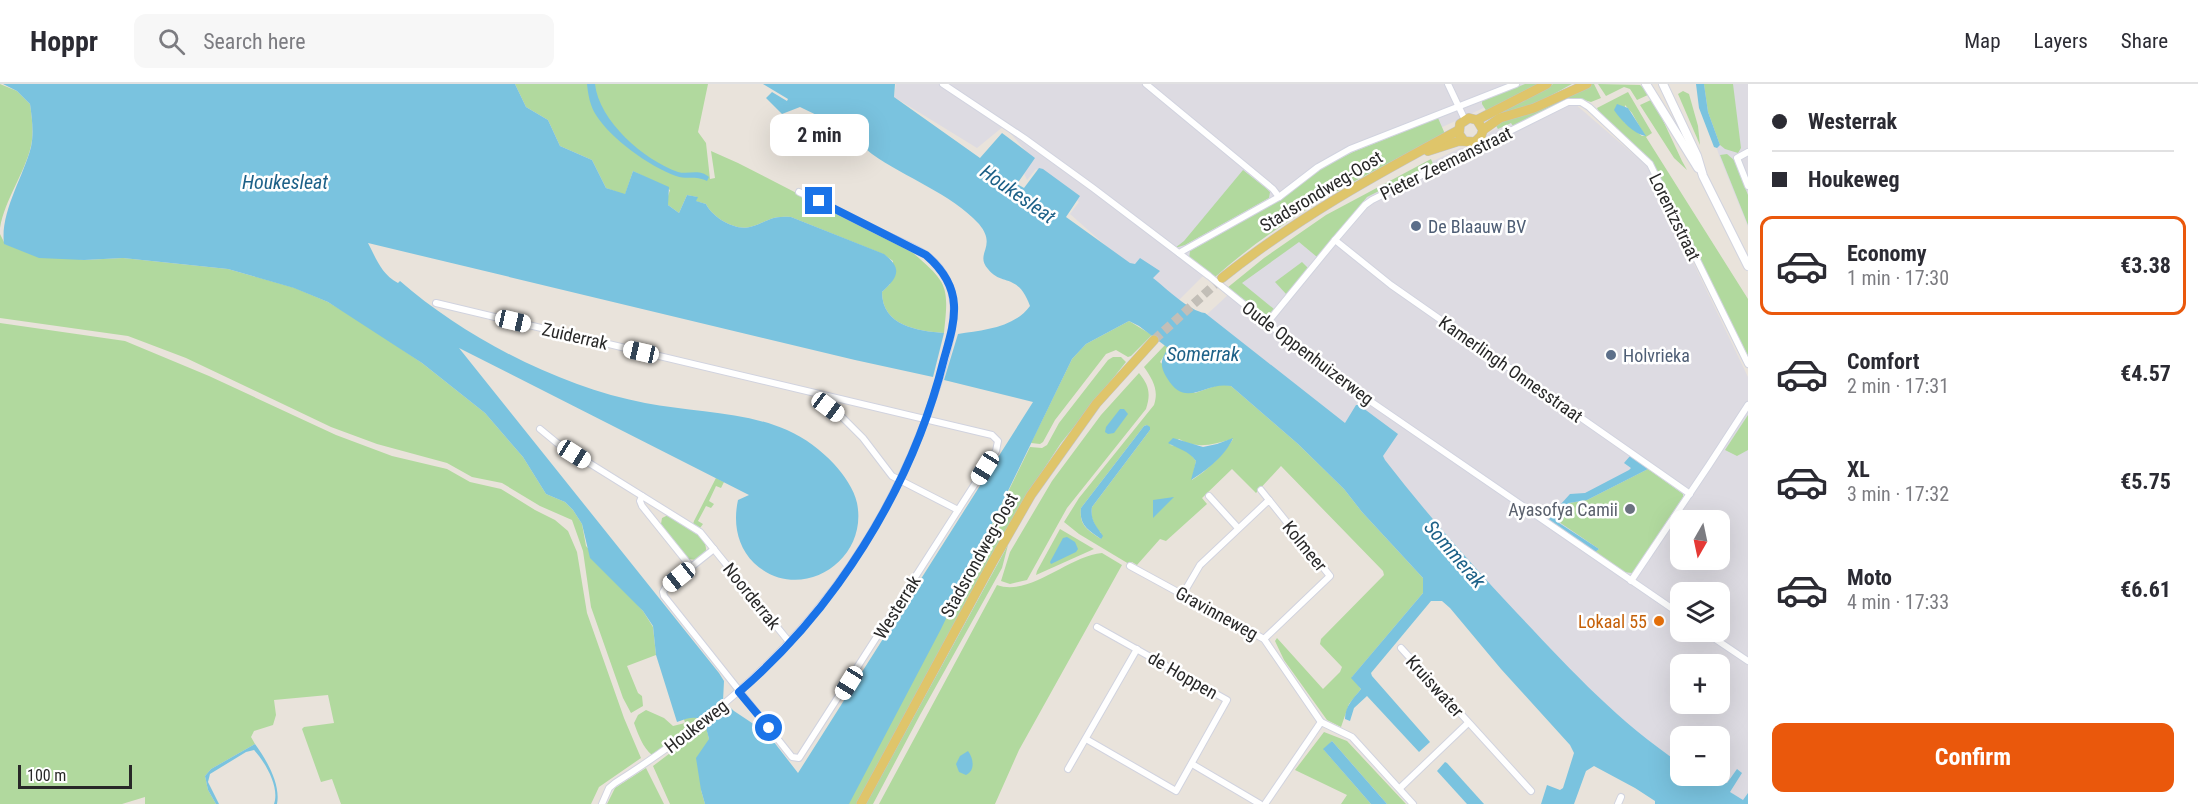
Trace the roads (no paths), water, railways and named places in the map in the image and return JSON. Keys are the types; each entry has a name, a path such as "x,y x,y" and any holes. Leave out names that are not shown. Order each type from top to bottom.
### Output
{"main road":[{"path":"1477,120 1546,84"},
{"path":"1568,91 1577,84"},
{"path":"1483,130 1477,120 1472,118 1460,124 1459,130 1464,141 1477,141 1483,130 1500,118 1534,108 1587,84"},
{"path":"1647,84 1703,176 1748,266"},
{"path":"1663,84 1697,156 1703,176"},
{"path":"1669,84 1678,104 1678,117"},
{"name":"Stadsrondweg-Oost","path":"1222,278 1266,243 1315,210 1459,130"},
{"name":"Stadsrondweg-Oost","path":"1411,157 1464,141"},
{"name":"Stadsrondweg-Oost","path":"861,804 1031,495 1096,404 1154,340"}],"street":[{"name":"Oude Oppenhuizerweg","path":"943,84 1024,138 1179,253 1373,403 1670,607"},
{"path":"1146,84 1273,189 1279,197"},
{"path":"1448,84 1466,120"},
{"path":"1179,253 1279,197 1318,167 1350,149 1516,84"},
{"name":"Pieter Zeemanstraat","path":"1267,323 1335,240 1372,200 1568,102"},
{"name":"Lorentzstraat","path":"1568,102 1581,102 1588,106 1650,164 1748,364"},
{"path":"1748,152 1737,158 1748,186"},
{"name":"Houkeweg","path":"602,804 609,789 615,783 649,762 739,692 790,643 819,609 875,527 900,480 926,419 939,379 953,322 953,298 944,274 932,260 917,250 799,192"},
{"name":"Kamerlingh Onnesstraat","path":"1335,240 1398,290 1690,494"},
{"name":"Zuiderrak","path":"436,303 926,419"},
{"path":"819,394 821,403 852,427 869,445 887,472 958,510"},
{"path":"1630,580 1748,405"},
{"name":"Westerrak","path":"739,692 792,757 800,758 996,451 998,441 992,435 926,419"},
{"name":"Noorderrak","path":"540,429 556,443 700,532 790,643"},
{"name":"Kolmeer","path":"1261,490 1330,576 1264,639"},
{"path":"642,496 640,501 642,506 691,567"},
{"path":"1209,496 1238,528"},
{"path":"1183,594 1200,565 1269,500"},
{"name":"Noorderrak","path":"714,549 666,587 663,592 664,597 739,692"},
{"name":"Gravinneweg","path":"1130,566 1264,639 1321,722 1352,737 1413,804"},
{"name":"de Hoppen","path":"1086,739 1176,791 1227,700 1097,627"},
{"path":"1720,642 1748,661"},
{"name":"Kruiswater","path":"1401,648 1531,791"},
{"name":"de Hoppen","path":"1068,769 1137,649"},
{"path":"1192,764 1262,804 1321,722"},
{"name":"Kruiswater","path":"1400,788 1468,723"}],"water":[{"path":"3,84 515,84 526,107 548,120 560,146 592,160 606,188 625,194 633,171 669,187 668,205 679,213 687,195 698,197 696,201 706,204 713,214 738,227 750,227 774,218 791,217 884,254 890,259 896,273 892,282 882,292 888,312 895,319 913,328 944,333 933,377 368,243 380,265 392,279 398,283 400,281 453,321 515,357 580,385 613,395 663,406 735,415 770,424 787,430 806,441 838,468 851,487 857,503 858,524 852,543 842,559 827,571 810,578 791,580 772,575 754,563 740,542 736,526 738,500 749,495 459,348 719,673 724,681 723,701 767,733 798,773 1033,402 944,380 958,334 997,327 1016,319 1030,306 1020,288 993,274 984,263 987,244 979,224 955,203 885,163 850,134 829,122 800,107 782,114 766,98 772,92 787,101 788,99 763,84 895,84 894,97 980,158 1002,133 1035,158 1017,184 1024,188 1039,168 1043,169 1080,196 1066,217 1130,263 1135,264 1140,258 1160,271 1153,278 1171,293 1185,304 1205,313 1345,423 1356,405 1359,405 1398,434 1383,456 1385,460 1449,538 1535,632 1614,711 1670,756 1670,786 1730,786 1730,779 1737,769 1742,773 1730,792 1743,800 1748,793 1748,804 1655,804 1655,801 1635,788 1594,766 1586,771 1574,804 1541,804 1547,785 1560,790 1563,788 1574,753 1570,745 1442,601 1431,601 1371,673 1430,742 1419,752 1367,696 1354,708 1350,721 1345,719 1348,706 1361,689 1351,678 1423,593 1423,578 1362,512 1344,489 1298,444 1231,386 1212,387 1188,393 1181,392 1174,387 1162,366 1162,359 1168,348 1129,321 1086,344 1072,359 941,629 849,804 705,804 696,758 709,739 707,731 699,719 690,718 677,722 656,655 653,626 643,611 590,558 582,524 573,510 565,502 546,494 523,457 485,413 422,363 328,302 294,288 228,269 123,258 84,260 39,258 4,244 5,220 31,147 33,131 30,104 17,91"},
{"path":"587,84 595,84 598,98 605,112 614,125 638,149 678,172 705,174 709,177 707,181 680,177 665,171 643,159 621,142 594,111"},
{"path":"1696,84 1704,84 1708,112 1720,145 1717,148 1714,147 1699,108"},
{"path":"1617,104 1628,108 1646,136 1632,130 1624,122 1614,110"},
{"path":"1120,409 1124,409 1128,414 1114,433 1108,434 1105,432 1106,427"},
{"path":"1147,425 1150,430 1092,507 1093,519 1103,536 1101,539 1088,530 1083,523 1081,508"},
{"path":"1173,438 1203,447 1233,438 1215,462 1191,480 1196,461 1186,452 1168,443"},
{"path":"1630,456 1648,469 1587,500 1569,503 1556,519 1599,549 1594,553 1548,521 1570,494 1585,493 1629,470 1631,468 1624,463"},
{"path":"1174,497 1153,518 1153,500"},
{"path":"1067,537 1075,542 1078,549 1051,564 1063,538"},
{"path":"1332,741 1387,804 1371,804 1323,749"},
{"path":"255,744 275,780 277,804 274,804 275,790 270,775 254,750 246,752 210,774 208,782 219,804 216,804 208,790 205,776 211,769"},
{"path":"968,751 973,764 971,771 966,775 959,772 956,764 960,756"},
{"path":"1445,762 1484,804 1467,804 1437,771"}],"tunnel":[{"path":"1154,340 1222,278"}],"place":[{"name":"De Blaauw BV","path":"1416,226"},
{"name":"Holvrieka","path":"1611,355"},
{"name":"Ayasofya Camii","path":"1630,509"},
{"name":"Lokaal 55","path":"1659,621"}],"water label":[{"name":"Houkesleat","path":"285,182"},
{"name":"Houkesleat","path":"1018,194"},
{"name":"Somerrak","path":"1203,354"},
{"name":"Sommerak","path":"1455,554"}]}
